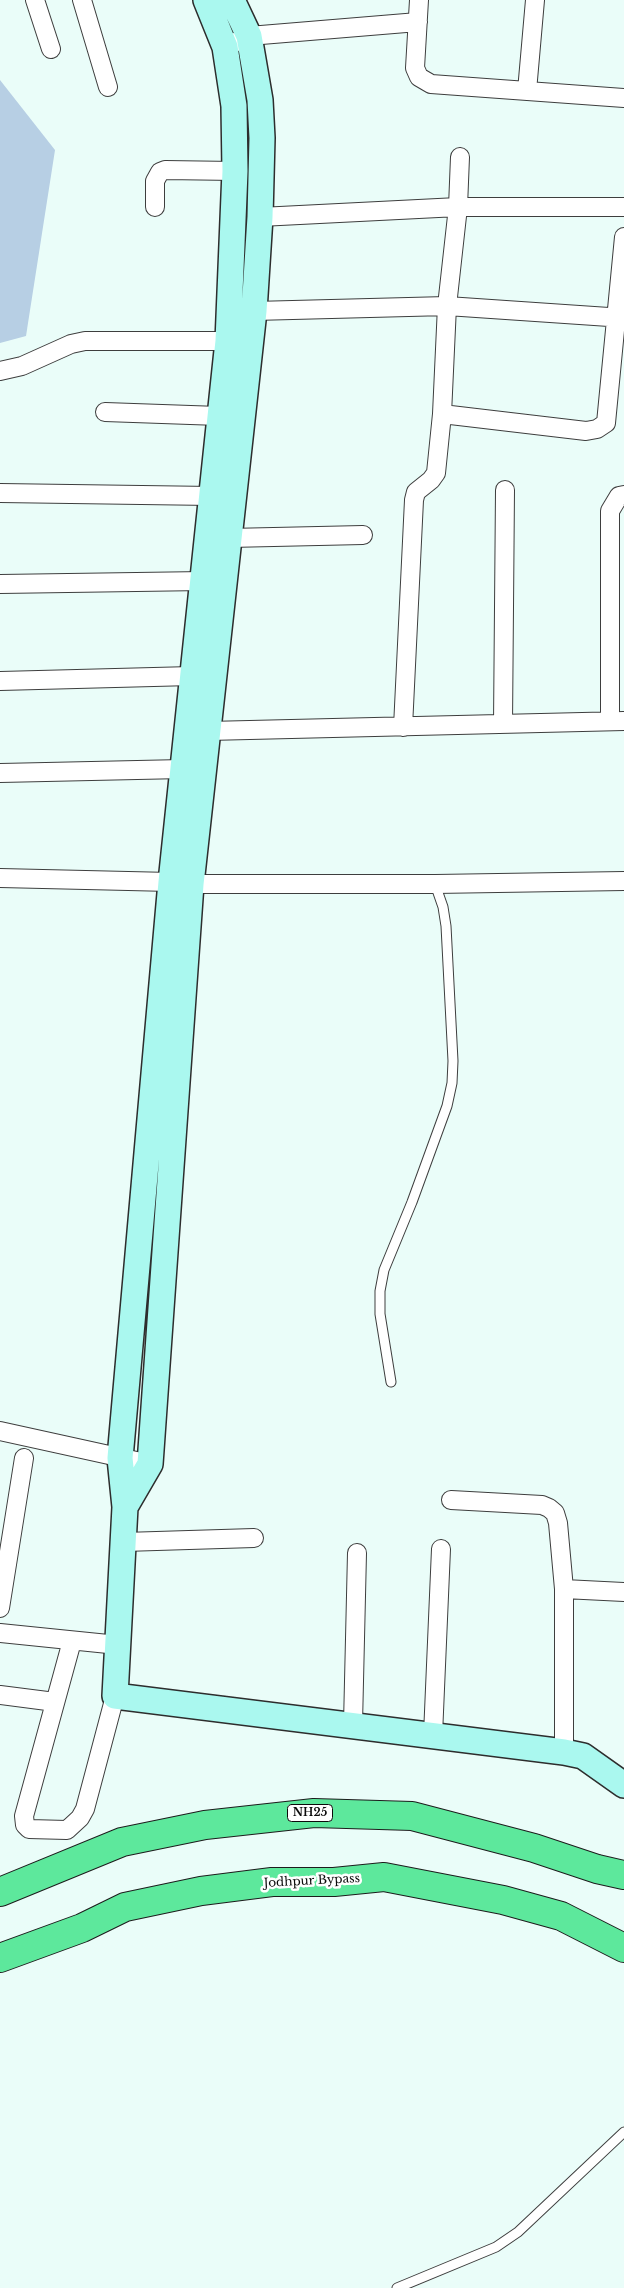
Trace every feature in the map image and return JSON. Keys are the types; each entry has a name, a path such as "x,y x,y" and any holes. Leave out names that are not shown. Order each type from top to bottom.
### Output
{"highway":[{"name":"NH25","path":"0,1892 122,1842 205,1825 314,1813 412,1816 534,1848 597,1869 624,1875"},
{"name":"Jodhpur Bypass","path":"0,1958 82,1928 125,1907 201,1891 272,1882 334,1882 384,1877 502,1900 561,1916 624,1948"}],"main road":[{"path":"125,1507 150,1464 181,883 183,769 228,341 235,171 234,106 225,47 206,0"},
{"path":"232,0 248,36 260,100 262,138 260,217 254,311 208,731 181,883 120,1458 125,1507 114,1696 353,1724 564,1752 583,1756 624,1786"}],"street":[{"path":"35,0 52,49"},
{"path":"82,0 108,87"},
{"path":"419,0 415,68 419,77 431,84 624,98"},
{"path":"527,91 535,0"},
{"path":"225,47 248,36 418,22"},
{"path":"403,726 414,500 416,492 431,480 436,473 442,414 447,306 458,207 460,157"},
{"path":"155,207 155,181 160,172 165,170 235,171"},
{"path":"260,217 458,207 624,207"},
{"path":"442,414 586,431 597,429 606,423 617,369 624,237"},
{"path":"254,311 447,306 620,317"},
{"path":"0,371 22,366 72,344 84,341 228,341"},
{"path":"106,412 219,416"},
{"path":"503,724 505,490"},
{"path":"208,731 617,721 617,609 610,511 620,496 624,495"},
{"path":"0,496 212,496"},
{"path":"229,538 363,535"},
{"path":"0,584 204,581"},
{"path":"0,681 192,676"},
{"path":"0,773 183,769"},
{"path":"0,878 181,883 435,884 624,881"},
{"path":"0,1431 150,1464"},
{"path":"0,1608 7,1515 24,1458"},
{"path":"450,1500 542,1506 549,1508 555,1513 558,1523 564,1589 564,1752"},
{"path":"124,1542 254,1538"},
{"path":"433,1735 441,1549"},
{"path":"353,1724 357,1553"},
{"path":"564,1589 624,1592"},
{"path":"0,1633 118,1645"},
{"path":"72,1641 24,1816 25,1825 35,1830 67,1830 80,1818 85,1808 114,1696"},
{"path":"0,1695 55,1702"}],"lane":[{"path":"391,1382 380,1314 380,1291 384,1270 440,1124 452,1083 453,1061 446,926 443,907 435,884"},
{"path":"397,2288 496,2247 518,2232 624,2132"}],"shaded area":[{"path":"0,80 55,150 26,336 0,343"}]}
